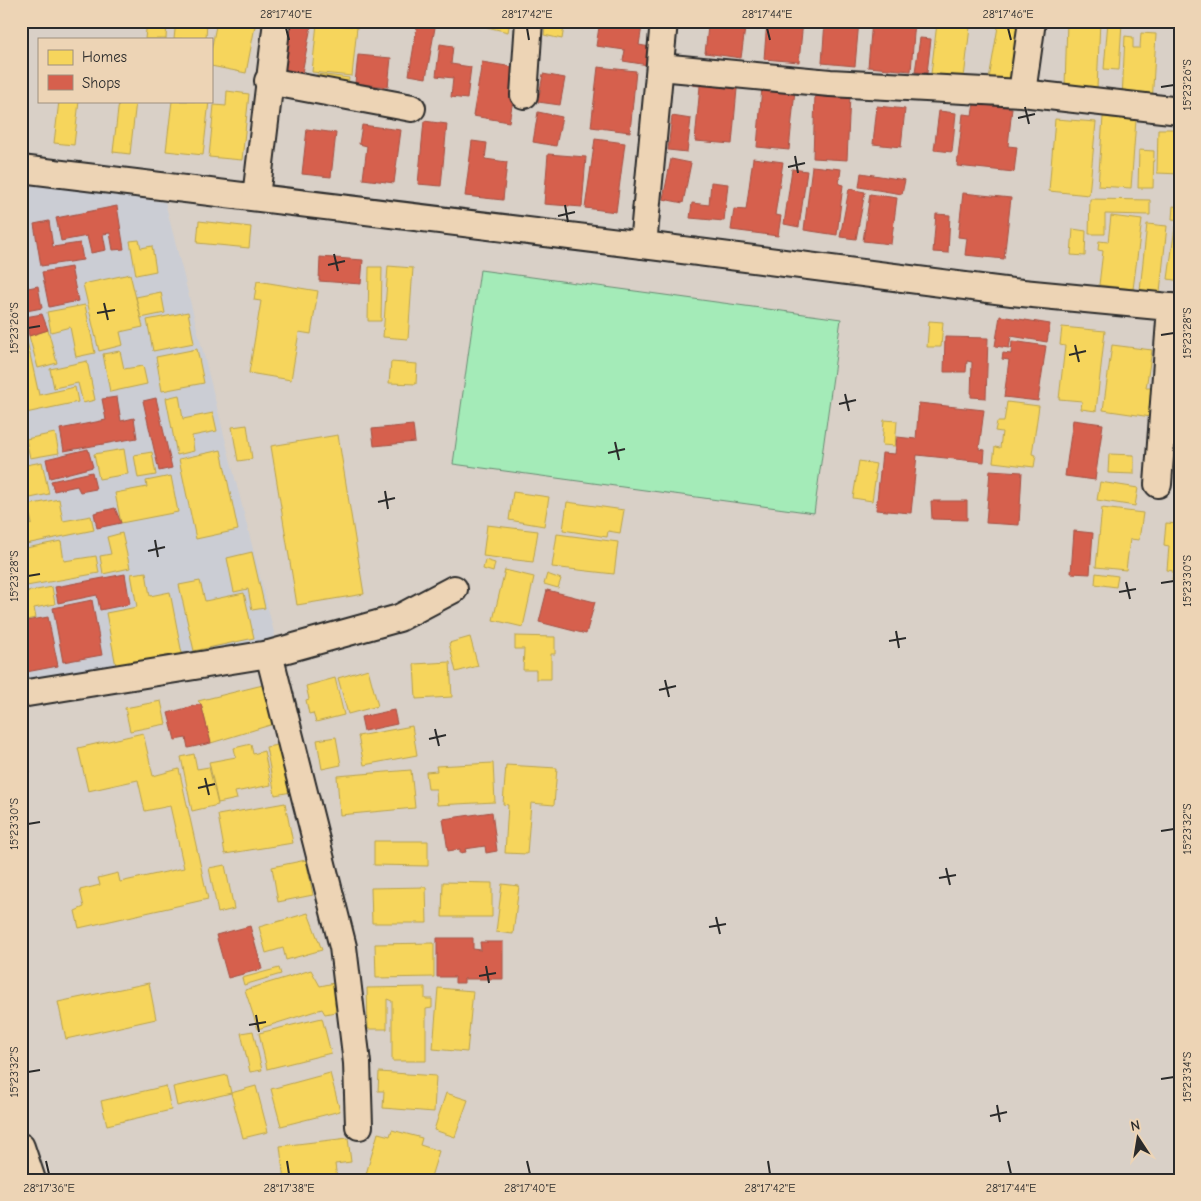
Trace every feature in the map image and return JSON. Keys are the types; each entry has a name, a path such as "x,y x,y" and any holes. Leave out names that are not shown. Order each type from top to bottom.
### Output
{"street":[{"path":"256,197 268,81 277,21"},
{"path":"524,95 529,21"},
{"path":"643,245 664,21"},
{"path":"1022,93 1032,21"},
{"path":"660,67 830,83 1022,93 1180,111"},
{"path":"268,81 412,108"},
{"path":"21,169 1012,292 1175,307 1158,484"},
{"path":"21,694 269,654 398,618 454,589"},
{"path":"269,654 343,947 357,1063 358,1126"},
{"path":"21,1147 32,1180"}],"shaded area":[{"path":"21,183 165,202 277,644 21,684"}],"green space":[{"path":"480,270 841,319 814,513 453,464"}],"building: Homes":[{"path":"147,21 167,21 166,38 145,38"},
{"path":"176,21 207,21 206,38 174,38"},
{"path":"217,21 256,21 246,73 212,66 212,46"},
{"path":"489,21 510,21 508,32 487,27"},
{"path":"546,21 565,21 562,39 544,35"},
{"path":"999,21 1028,26 1017,84 989,79"},
{"path":"1067,21 1100,21 1097,88 1065,87"},
{"path":"1108,21 1122,22 1119,70 1104,69"},
{"path":"317,23 357,27 352,76 312,72"},
{"path":"937,23 970,27 964,78 931,74"},
{"path":"1141,33 1156,34 1152,105 1122,99 1125,36 1133,37 1133,48 1140,48"},
{"path":"317,74 349,78 347,91 315,87"},
{"path":"1174,75 1180,76 1180,106 1172,106"},
{"path":"227,91 249,94 242,160 209,157 214,105 226,106"},
{"path":"59,102 79,102 74,145 54,143"},
{"path":"119,102 136,102 130,154 113,152"},
{"path":"172,102 209,102 203,155 166,151"},
{"path":"1103,117 1136,120 1131,188 1098,186"},
{"path":"1055,119 1096,122 1089,195 1049,191"},
{"path":"1158,129 1180,129 1180,174 1157,173"},
{"path":"1139,150 1154,151 1153,188 1138,188"},
{"path":"1090,199 1150,200 1150,215 1105,214 1105,234 1089,234"},
{"path":"1173,206 1180,207 1180,220 1172,219"},
{"path":"1111,216 1142,220 1133,289 1099,285 1103,251 1098,250 1099,241 1108,242"},
{"path":"199,221 251,227 249,248 197,243"},
{"path":"1147,224 1167,226 1160,292 1140,290"},
{"path":"1175,227 1180,228 1180,281 1168,279"},
{"path":"1073,229 1086,231 1085,256 1071,255"},
{"path":"139,240 141,248 152,246 156,271 136,275 130,241"},
{"path":"388,266 413,268 408,339 383,337"},
{"path":"369,267 382,267 381,321 368,321"},
{"path":"130,274 143,327 120,332 123,345 99,351 83,284"},
{"path":"257,281 318,291 311,334 299,332 291,380 249,373 261,301 254,300"},
{"path":"161,292 165,313 141,318 136,297"},
{"path":"85,305 95,353 76,357 70,327 51,332 47,312"},
{"path":"188,312 194,343 153,351 147,320"},
{"path":"929,321 943,322 941,347 927,347"},
{"path":"21,323 23,323 39,395 75,387 78,402 21,414"},
{"path":"1062,327 1105,331 1096,411 1081,409 1082,401 1059,399 1065,346 1060,345"},
{"path":"48,330 57,363 38,368 29,336"},
{"path":"1112,345 1152,350 1146,388 1154,388 1158,418 1103,410"},
{"path":"197,349 204,383 162,391 156,357"},
{"path":"120,351 124,369 143,366 147,384 110,392 103,354"},
{"path":"87,361 95,400 83,403 78,383 54,388 50,369"},
{"path":"391,362 417,364 416,384 389,383"},
{"path":"179,395 183,419 213,413 217,431 192,436 194,451 177,455 166,398"},
{"path":"1007,402 1039,406 1032,454 1036,455 1034,467 993,462 995,447 1000,448 1002,432 995,431 997,422 1004,422"},
{"path":"884,420 897,421 895,446 882,445"},
{"path":"247,425 252,459 238,461 232,427"},
{"path":"55,433 59,453 30,458 26,439"},
{"path":"338,435 364,594 297,605 271,446"},
{"path":"124,449 128,474 99,479 94,454"},
{"path":"221,450 238,530 196,539 179,459"},
{"path":"152,452 156,475 138,478 134,455"},
{"path":"1109,454 1134,455 1134,474 1108,473"},
{"path":"859,461 876,464 872,501 853,498"},
{"path":"42,462 49,494 21,500 21,466"},
{"path":"171,476 178,512 121,523 115,493 147,487 146,481"},
{"path":"1100,482 1138,488 1135,506 1097,500"},
{"path":"513,492 549,497 544,526 509,520"},
{"path":"59,499 63,521 91,516 94,530 21,545 21,527 32,524 28,505"},
{"path":"567,502 624,510 620,533 608,531 607,537 563,530"},
{"path":"1102,508 1143,513 1139,540 1130,539 1126,570 1096,567"},
{"path":"1166,523 1180,524 1180,580 1172,580 1173,571 1167,570 1169,546 1164,545"},
{"path":"487,525 538,531 533,562 483,556"},
{"path":"122,533 130,568 103,574 100,556 111,554 107,537"},
{"path":"557,534 618,542 614,574 552,567"},
{"path":"61,541 64,561 96,556 99,573 21,587 21,549"},
{"path":"252,552 265,608 252,610 248,589 234,592 227,558"},
{"path":"485,560 495,563 493,572 483,569"},
{"path":"505,570 534,577 523,627 493,620"},
{"path":"146,572 150,596 170,592 182,654 116,666 106,613 137,607 131,574"},
{"path":"1096,573 1118,576 1116,587 1095,584"},
{"path":"547,574 561,579 558,588 544,584"},
{"path":"200,581 205,601 244,593 254,638 194,651 179,585"},
{"path":"52,587 55,604 34,608 36,618 21,621 21,593"},
{"path":"515,636 555,637 555,654 551,654 551,679 536,679 536,670 523,670 524,649 515,649"},
{"path":"470,637 478,666 456,672 449,643"},
{"path":"450,662 452,697 416,699 414,664"},
{"path":"368,669 378,706 348,714 338,678"},
{"path":"335,678 344,715 316,722 313,713 309,714 306,700 309,699 306,686"},
{"path":"267,684 277,723 211,743 201,704 198,701"},
{"path":"161,701 166,724 130,731 125,708"},
{"path":"412,726 417,755 364,765 358,736"},
{"path":"143,733 153,776 179,769 208,899 79,928 75,911 84,907 80,890 100,885 98,878 118,873 120,882 184,868 170,806 145,811 138,780 88,791 78,748"},
{"path":"336,737 341,765 322,769 317,740"},
{"path":"289,743 297,791 275,795 266,747"},
{"path":"251,744 253,754 264,751 271,785 235,792 237,799 218,803 209,762 236,757 234,748"},
{"path":"194,754 197,769 209,767 218,805 192,811 181,757"},
{"path":"493,763 495,802 437,805 436,789 428,789 426,772 437,771 436,766"},
{"path":"506,765 557,768 554,805 531,803 527,854 505,853 508,805 503,804"},
{"path":"411,770 415,808 340,815 337,776"},
{"path":"285,803 293,843 225,854 218,815"},
{"path":"374,841 428,841 428,866 374,865"},
{"path":"306,860 313,895 278,902 272,867"},
{"path":"225,865 234,909 218,913 209,868"},
{"path":"443,882 492,883 492,917 442,917"},
{"path":"502,884 519,886 513,934 496,932"},
{"path":"426,887 427,923 372,923 371,888"},
{"path":"308,913 322,950 286,960 283,948 266,953 259,927"},
{"path":"434,943 434,977 376,978 375,944"},
{"path":"279,968 281,974 244,985 242,978"},
{"path":"311,970 320,986 339,982 345,1010 325,1014 322,1009 258,1029 245,990"},
{"path":"149,983 156,1019 66,1039 58,1002"},
{"path":"425,987 425,999 432,999 432,1008 426,1009 426,1061 392,1061 392,1001 387,999 387,1029 368,1029 367,988"},
{"path":"438,988 473,991 467,1052 433,1049"},
{"path":"322,1018 331,1053 267,1069 259,1033"},
{"path":"253,1031 262,1070 250,1072 241,1033"},
{"path":"379,1072 436,1076 434,1112 383,1108 384,1091 378,1091"},
{"path":"330,1073 340,1111 281,1126 271,1089"},
{"path":"227,1075 231,1093 177,1106 173,1087"},
{"path":"166,1086 171,1110 107,1125 101,1101"},
{"path":"256,1086 268,1132 243,1138 231,1093"},
{"path":"446,1093 468,1100 455,1137 434,1130"},
{"path":"392,1130 422,1138 420,1145 439,1151 430,1180 387,1180 366,1174 378,1133 390,1136"},
{"path":"348,1138 351,1162 335,1164 337,1179 284,1180 280,1146"}],"building: Shops":[{"path":"292,21 312,21 301,78 282,74"},
{"path":"418,21 436,22 426,78 409,75"},
{"path":"600,21 642,26 639,45 650,47 648,65 623,61 625,50 596,46"},
{"path":"728,21 746,21 741,58 705,53 708,27 727,29"},
{"path":"767,21 803,21 799,62 764,59"},
{"path":"825,21 859,21 855,66 822,63"},
{"path":"872,21 915,21 911,71 868,67"},
{"path":"920,38 931,39 927,73 915,72"},
{"path":"440,44 453,46 451,64 471,67 467,99 451,97 453,78 436,76"},
{"path":"358,55 391,58 388,87 355,83"},
{"path":"482,62 519,68 509,122 473,116"},
{"path":"598,67 636,71 630,132 591,127"},
{"path":"543,74 565,78 560,105 538,102"},
{"path":"692,74 716,76 715,87 737,89 732,144 695,141 700,86 692,85"},
{"path":"762,87 795,90 789,150 757,147"},
{"path":"815,94 850,95 847,160 813,158"},
{"path":"974,104 1012,108 1008,146 1017,147 1014,172 957,166 963,114 972,115"},
{"path":"877,106 905,109 901,147 873,144"},
{"path":"939,111 956,113 952,152 934,150"},
{"path":"538,112 562,117 556,146 533,142"},
{"path":"672,116 691,119 687,152 668,150"},
{"path":"424,121 447,124 441,186 418,184"},
{"path":"362,125 401,130 394,183 363,179 367,146 359,144"},
{"path":"307,129 336,133 331,177 302,174"},
{"path":"595,139 625,143 616,212 585,208"},
{"path":"472,141 487,143 485,159 507,162 503,200 465,196"},
{"path":"548,154 586,157 582,207 544,204"},
{"path":"753,158 783,162 775,215 781,216 778,236 731,230 734,209 746,210"},
{"path":"671,159 691,163 683,203 663,199"},
{"path":"812,166 841,169 839,184 843,185 837,235 804,230"},
{"path":"792,169 807,171 799,227 784,224"},
{"path":"861,173 905,180 902,194 859,187"},
{"path":"711,182 728,184 724,221 690,218 692,203 709,205"},
{"path":"849,189 865,192 856,239 840,237"},
{"path":"963,193 1011,198 1004,259 965,255 967,238 958,237"},
{"path":"870,194 897,198 891,244 863,241"},
{"path":"117,206 124,249 113,250 110,233 103,234 106,250 91,253 87,236 61,241 56,218"},
{"path":"936,214 950,215 948,253 933,252"},
{"path":"49,221 53,247 80,243 83,260 41,266 34,224"},
{"path":"21,242 27,268 21,269"},
{"path":"320,257 363,260 361,284 319,281"},
{"path":"71,267 78,301 49,307 42,272"},
{"path":"26,277 28,288 38,286 42,308 21,312 21,278"},
{"path":"42,314 48,330 29,336 25,317"},
{"path":"1000,316 1050,324 1047,342 1011,336 1009,348 995,346"},
{"path":"945,337 988,338 986,398 971,397 972,362 967,361 966,372 944,372"},
{"path":"1012,341 1046,346 1038,401 1004,397 1009,360 1002,359 1003,353 1011,354"},
{"path":"117,397 121,421 134,418 137,438 64,451 60,429 106,420 102,399"},
{"path":"156,398 172,468 159,471 143,401"},
{"path":"919,403 984,410 979,449 985,450 984,462 917,455 911,513 876,510 882,453 895,454 897,437 916,439"},
{"path":"1073,420 1103,424 1095,480 1065,476"},
{"path":"413,425 415,442 374,446 372,429"},
{"path":"88,449 93,467 50,478 46,459"},
{"path":"990,470 1022,472 1019,525 986,523"},
{"path":"92,472 96,489 80,492 77,486 54,491 51,481"},
{"path":"931,501 967,501 967,520 932,519"},
{"path":"115,508 121,523 97,528 94,513"},
{"path":"1074,531 1093,533 1090,574 1071,573"},
{"path":"125,574 130,604 100,610 97,595 58,603 55,587"},
{"path":"547,590 595,602 586,634 539,622"},
{"path":"92,600 102,655 63,662 53,608"},
{"path":"48,617 58,666 21,673 21,622"},
{"path":"201,704 211,743 188,748 186,738 175,740 168,713"},
{"path":"394,710 397,724 364,731 361,717"},
{"path":"25,755 29,772 21,773 21,756"},
{"path":"492,812 497,851 486,853 485,846 465,849 466,852 460,853 460,849 448,851 443,819"},
{"path":"250,926 262,969 228,978 216,935"},
{"path":"437,938 473,938 473,949 481,950 480,942 503,942 503,979 464,979 464,983 455,983 455,977 437,977"}]}
